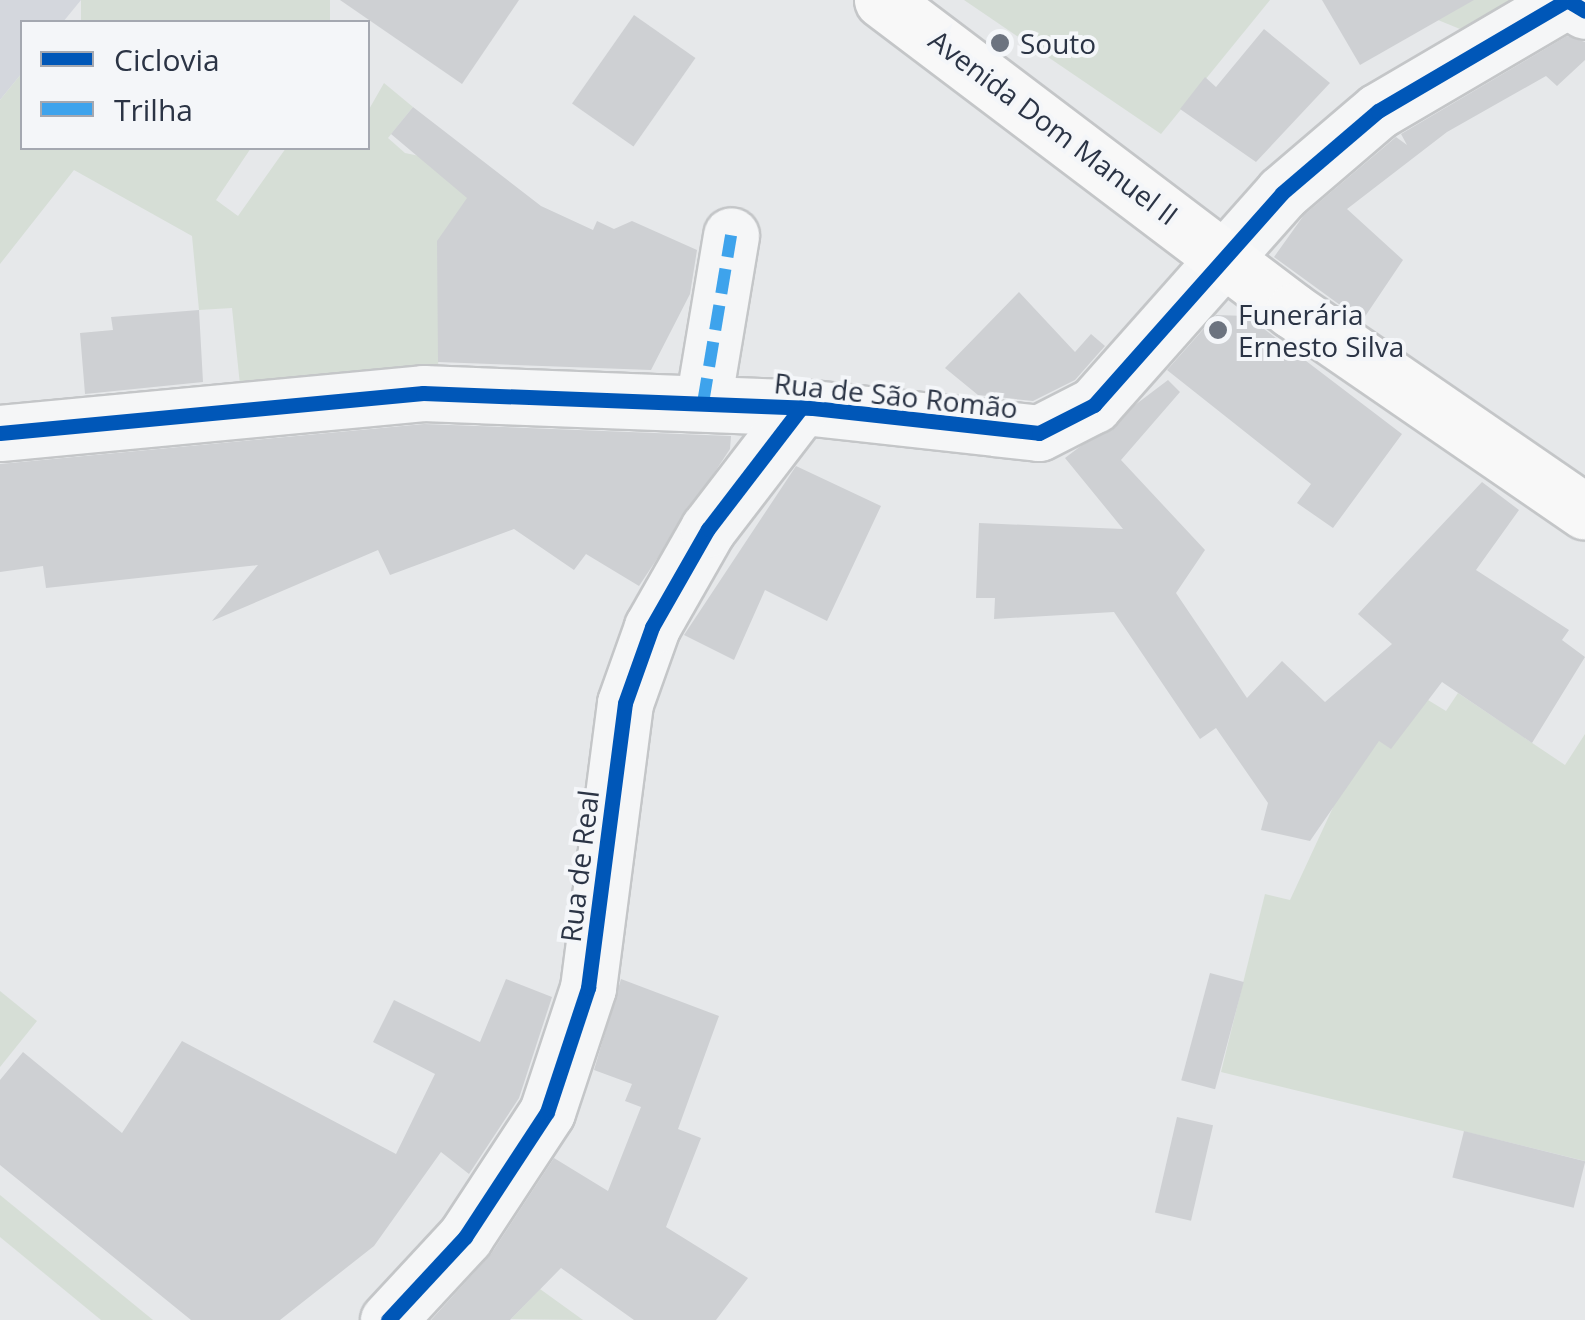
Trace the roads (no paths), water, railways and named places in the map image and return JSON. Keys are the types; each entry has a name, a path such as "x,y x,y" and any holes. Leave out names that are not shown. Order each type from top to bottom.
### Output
{"main road":[{"name":"Avenida Dom Manuel II","path":"882,0 1224,257 1585,512"}],"street":[{"name":"Rua de São Romão","path":"0,433 423,393 800,408 1019,435 1059,427 1094,405 1224,257 1378,111 1566,0"},
{"path":"1566,0 1585,11"},
{"path":"703,403 732,235"},
{"name":"Rua de Real","path":"388,1320 465,1237 546,1112 588,988 625,703 652,627 708,529 800,408"}],"place":[{"name":"Souto","path":"1000,43"},
{"name":"Funerária Ernesto Silva","path":"1218,330"}]}
